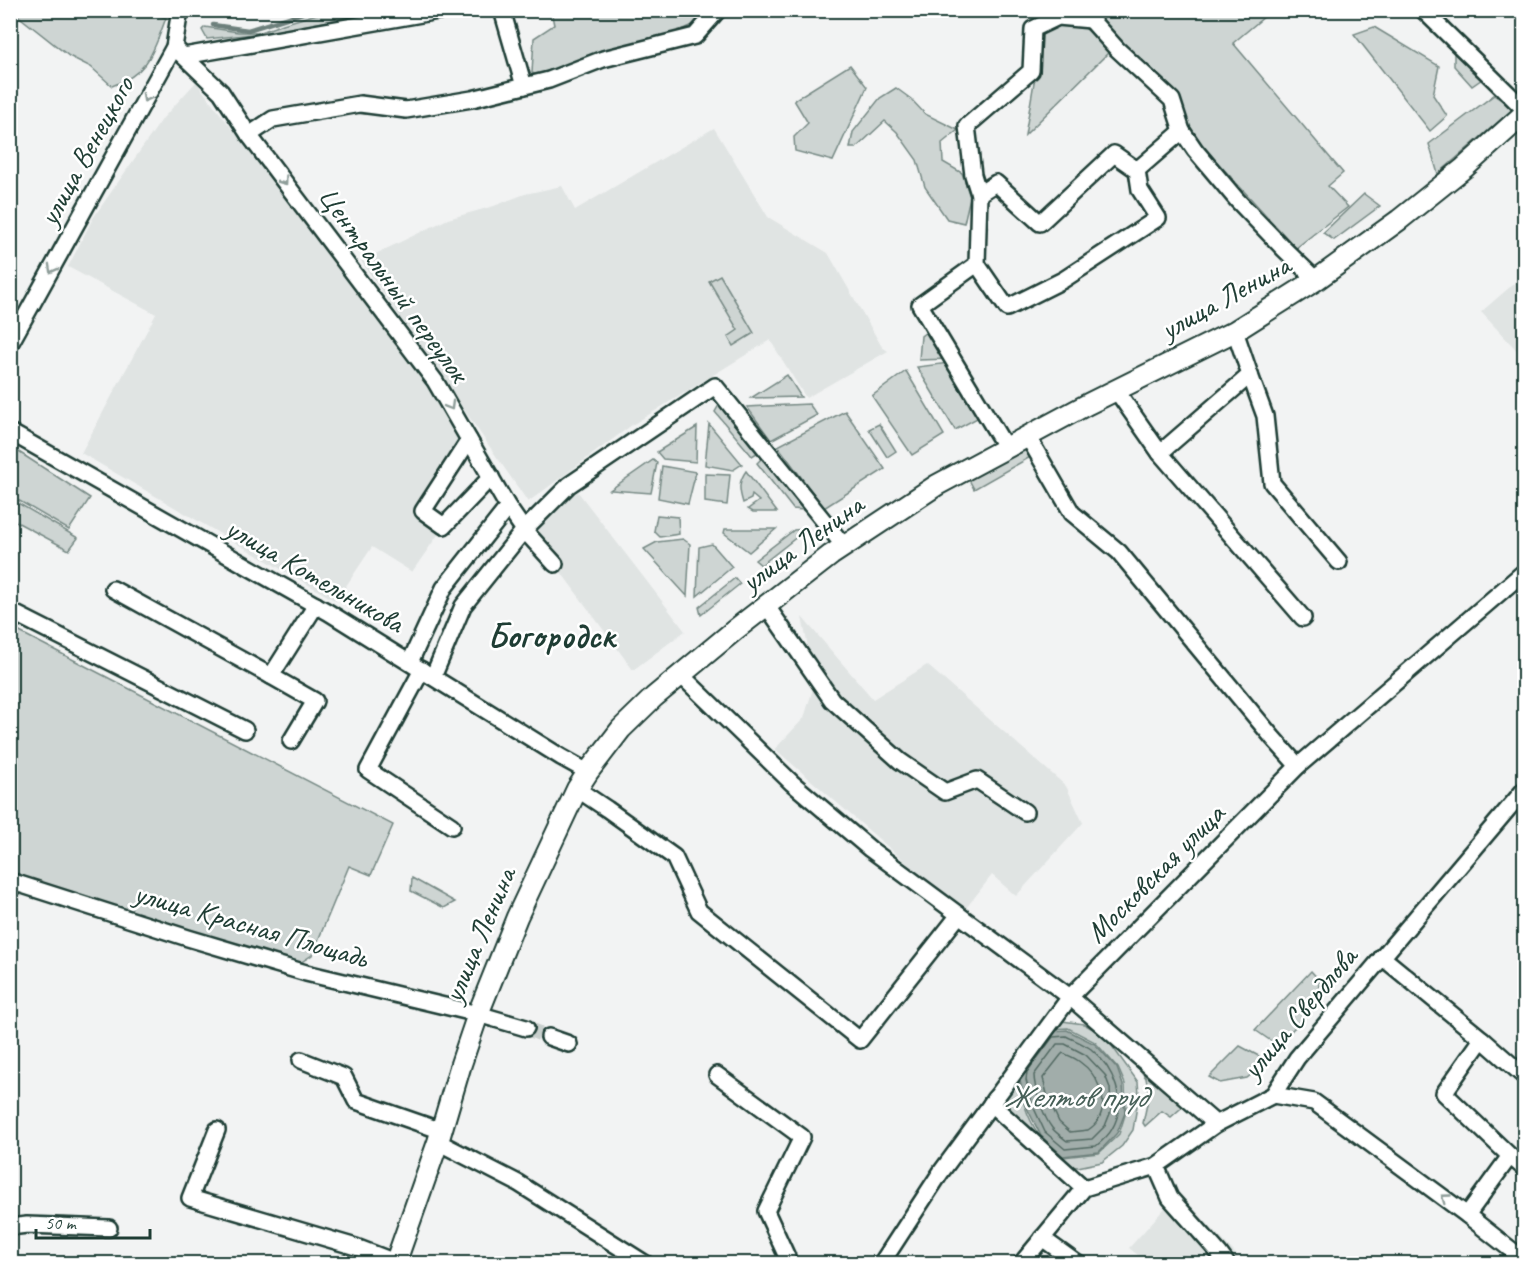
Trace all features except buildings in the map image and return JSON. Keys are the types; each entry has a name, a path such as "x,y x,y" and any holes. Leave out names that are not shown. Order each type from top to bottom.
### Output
{"main road":[{"name":"улица Ленина","path":"395,1263 440,1137 478,1014 517,917 577,789 621,729 654,697 766,605 844,546 937,485 1116,390 1235,331 1316,280 1399,220 1524,114"}],"street":[{"name":"улица Венецкого","path":"10,344 179,52 180,10"},
{"path":"179,52 444,10"},
{"path":"502,10 524,86"},
{"path":"249,135 273,119 360,104 406,110 472,99 549,80 603,59 694,36 718,10"},
{"path":"1423,10 1524,109"},
{"path":"979,194 996,183 1040,223 1114,154 1137,170 1140,190 1158,218 1063,280 1007,308 977,264 979,194 973,175 967,126 1031,71 1033,29 1058,17 1089,15 1117,48 1172,100 1182,130 1195,150 1237,200 1316,280"},
{"name":"Центральный переулок","path":"179,52 221,92 249,135 435,381 508,507 524,530 555,564"},
{"path":"1137,170 1182,130"},
{"path":"977,264 920,305 1006,448"},
{"path":"1235,331 1265,416 1272,483 1339,562"},
{"path":"1160,453 1250,375"},
{"path":"452,826 368,770 422,670 463,606 524,530 569,484 715,386 844,546"},
{"path":"1116,390 1160,453 1303,618"},
{"name":"улица Котельникова","path":"10,432 316,605 588,772"},
{"path":"1028,437 1072,513 1119,552 1298,766"},
{"path":"469,440 423,511 444,526 491,477"},
{"path":"422,670 444,588 508,507"},
{"name":"Московская улица","path":"881,1263 941,1172 1070,997 1298,766 1524,573"},
{"path":"113,589 315,701 291,741"},
{"path":"271,676 316,605"},
{"path":"766,605 832,700 900,761 945,792 977,780 1025,812"},
{"path":"10,611 245,730"},
{"path":"681,675 792,783 870,849 1070,997 1216,1124"},
{"path":"577,789 674,857 699,911 860,1040 959,915"},
{"name":"улица Свердлова","path":"1084,1188 1156,1166 1216,1124 1273,1095 1297,1058 1524,790"},
{"name":"улица Красная Площадь","path":"10,882 306,972 526,1028"},
{"path":"1382,957 1524,1076"},
{"path":"549,1037 569,1044"},
{"path":"1482,1039 1443,1093 1524,1168"},
{"path":"301,1060 344,1077 356,1101 440,1137 519,1183 646,1263"},
{"path":"717,1075 802,1137 766,1211 787,1257 783,1263"},
{"path":"1273,1095 1314,1102 1524,1260"},
{"path":"993,1101 1084,1188 1022,1263"},
{"path":"217,1130 190,1198 356,1247 395,1263"},
{"path":"1467,1215 1510,1156"},
{"path":"1156,1166 1170,1198 1221,1260"},
{"path":"10,1227 27,1225 109,1228"},
{"path":"1042,1238 1078,1263"}],"shaded area":[{"path":"142,10 166,18 157,41 142,68 124,81 112,86 91,67 69,56 12,11"},
{"path":"330,10 379,11 273,32 207,39 202,30 205,27 238,32 261,32"},
{"path":"551,11 707,11 693,25 657,41 543,77 532,73 534,38 554,25"},
{"path":"1098,11 1271,11 1233,43 1343,173 1328,186 1348,207 1296,248 1173,114 1103,26"},
{"path":"1057,23 1080,24 1111,50 1025,135 1037,65 1036,36"},
{"path":"1374,27 1439,66 1433,95 1447,116 1430,131 1354,34"},
{"path":"1454,49 1485,77 1472,86 1454,66"},
{"path":"850,65 867,87 833,161 795,151 794,137 808,123 794,100"},
{"path":"196,82 411,361 466,445 424,511 444,526 412,572 372,547 336,601 81,453 156,314 68,267 93,218 163,118"},
{"path":"896,88 911,99 925,114 958,130 942,143 943,162 962,173 970,197 964,223 947,219 925,187 917,160 897,132 885,121 856,148 850,148 853,132 880,98"},
{"path":"1494,95 1514,108 1438,174 1429,144"},
{"path":"714,128 768,217 828,253 882,347 888,351 806,398 770,340 632,425 528,502 361,261 448,219 494,206 525,194 562,186 575,210"},
{"path":"1364,194 1380,206 1334,240 1323,233"},
{"path":"720,275 754,333 733,346 728,337 738,330 709,281"},
{"path":"1518,280 1524,286 1524,358 1481,312"},
{"path":"931,331 949,359 919,360 921,336"},
{"path":"949,363 981,416 955,430 917,367"},
{"path":"906,371 944,435 912,455 872,396"},
{"path":"787,375 801,397 751,398"},
{"path":"809,404 817,415 771,440 747,407"},
{"path":"719,405 757,453 752,456 715,412"},
{"path":"845,411 885,469 824,508 778,446"},
{"path":"709,424 742,464 733,470 705,465"},
{"path":"879,424 896,451 887,457 869,429"},
{"path":"697,427 696,462 663,459 657,452"},
{"path":"1022,446 1032,456 974,489 967,476"},
{"path":"11,447 90,498 69,530 11,496"},
{"path":"762,458 804,510 793,509 757,463"},
{"path":"653,460 657,463 651,493 610,490"},
{"path":"662,466 696,472 688,504 658,498"},
{"path":"746,471 777,512 753,512 748,509 759,501 752,495 751,499 743,503 740,486"},
{"path":"705,474 730,475 727,505 705,502"},
{"path":"578,492 685,631 633,670 555,564 524,530"},
{"path":"10,499 78,538 69,550 11,519"},
{"path":"657,515 678,517 679,534 660,537 654,531"},
{"path":"725,529 776,529 749,552 724,533"},
{"path":"807,529 761,565 755,560 794,530"},
{"path":"683,539 690,544 687,596 644,549 657,542"},
{"path":"712,544 732,567 697,596 699,547"},
{"path":"735,578 740,584 701,615 699,607"},
{"path":"802,617 873,699 927,665 1066,786 1083,823 1016,896 992,875 963,912 775,749 804,718 815,682"},
{"path":"10,627 393,825 371,875 349,866 312,955 297,965 11,875"},
{"path":"412,878 455,902 444,908 411,891"},
{"path":"1311,971 1320,981 1314,1008 1277,1045 1255,1030"},
{"path":"1062,1021 1084,1024 1104,1035 1138,1082 1139,1094 1133,1130 1122,1146 1102,1162 1078,1167 1066,1166 1016,1121 1003,1092 1019,1073 1022,1097 1035,1129 1047,1144 1063,1157 1099,1153 1119,1134 1126,1112 1125,1084 1118,1068 1095,1042 1068,1028 1050,1029 1055,1023"},
{"path":"1240,1046 1268,1061 1247,1078 1220,1083 1209,1077"},
{"path":"1124,1048 1188,1102 1171,1117 1162,1111 1145,1126 1143,1123 1149,1094 1146,1078"},
{"path":"1181,1195 1244,1263 1148,1263 1129,1248 1164,1209"}],"water":[{"name":"Желтов пруд","path":"1067,1030 1095,1044 1117,1068 1123,1085 1125,1113 1117,1133 1099,1152 1063,1156 1041,1136 1026,1106 1020,1081 1021,1070 1050,1031"}],"waterway":[{"path":"213,25 248,30 312,10"}],"tunnel":[{"path":"526,1028 549,1037"}],"district":[{"name":"Богородск","path":"551,634"}]}
